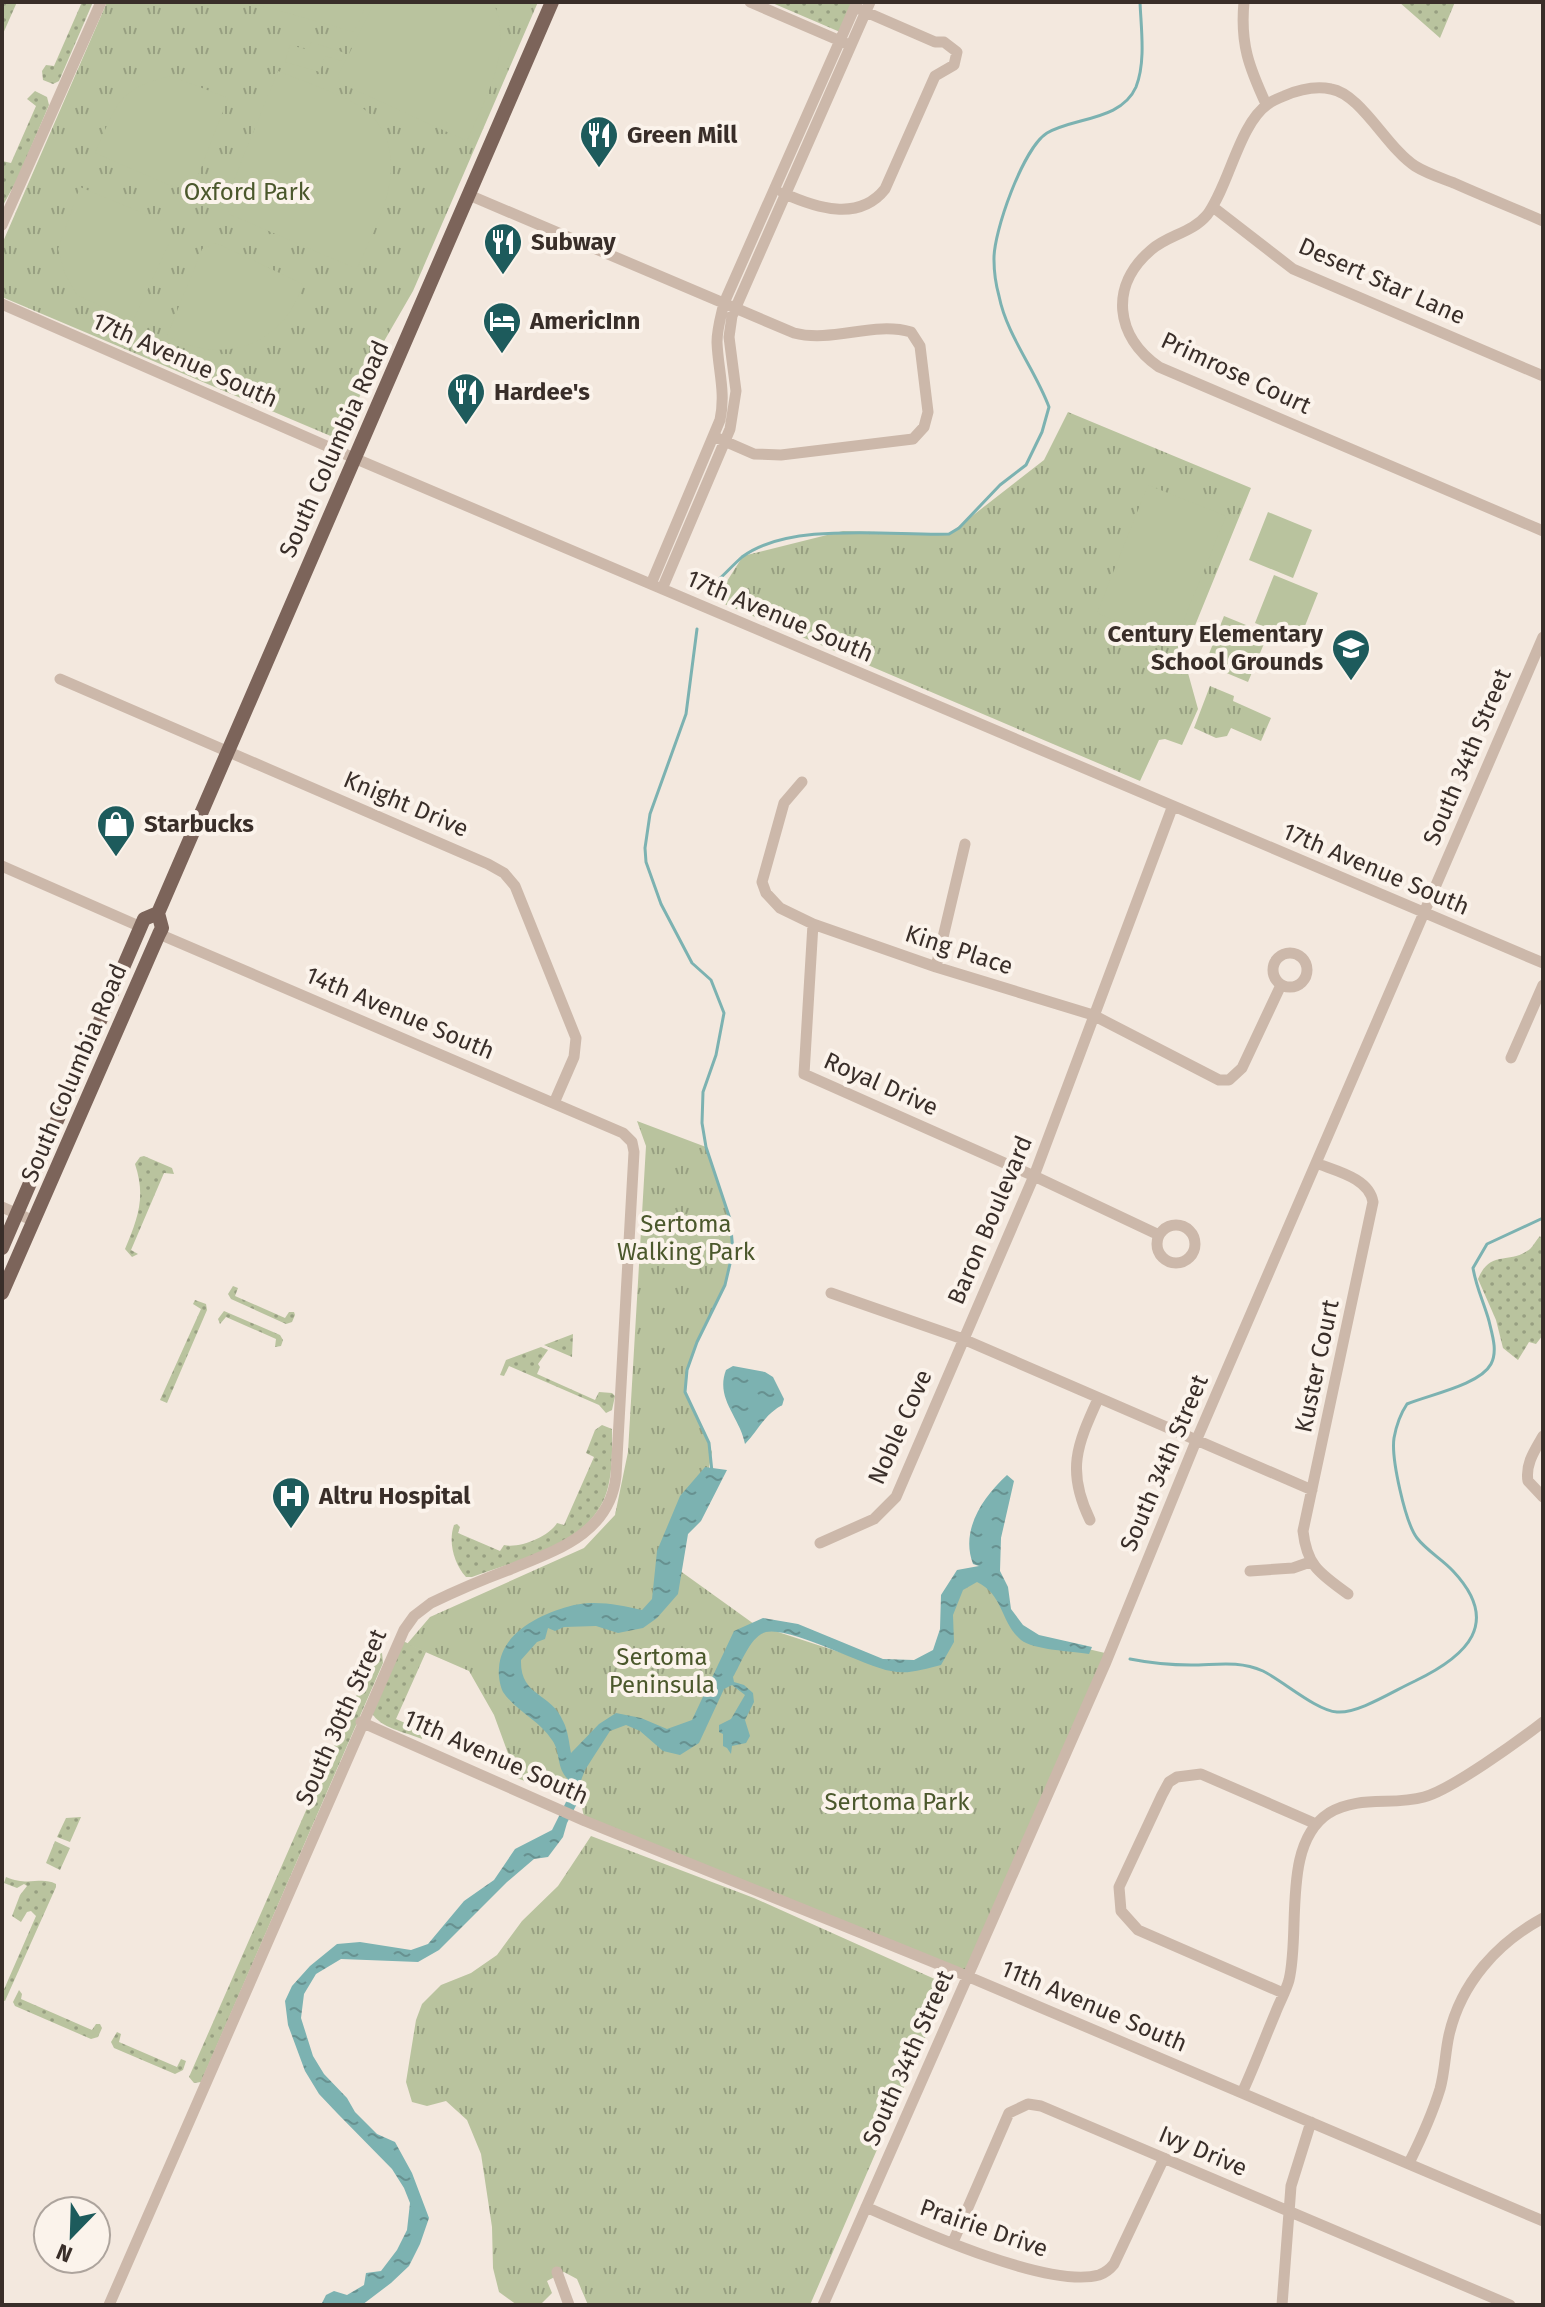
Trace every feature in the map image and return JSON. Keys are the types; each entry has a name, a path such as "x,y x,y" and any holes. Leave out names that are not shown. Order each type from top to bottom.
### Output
{"main road":[{"name":"South Columbia Road","path":"2,1293 162,928 158,913 226,751 552,2"},
{"name":"South Columbia Road","path":"2,1248 144,919 158,913"},
{"path":"138,980 144,944 141,927"}],"street":[{"path":"2,225 101,2"},
{"path":"750,2 846,43"},
{"path":"1244,2 1241,30 1251,73 1266,104 1297,90 1333,89 1364,109 1387,142 1415,166 1543,221"},
{"path":"656,586 720,439 724,403 717,342 730,306 862,6 935,42 944,42 957,52 954,65 935,76 885,189 876,200 865,205 825,210 781,192"},
{"name":"Primrose Court","path":"1266,104 1249,129 1213,207 1200,223 1153,248 1131,276 1124,293 1122,313 1127,334 1144,356 1159,367 1543,531"},
{"path":"469,195 808,337 895,327 911,332 920,346 928,412 924,427 913,439 781,455 754,454 720,439"},
{"name":"Desert Star Lane","path":"1213,207 1293,269 1543,376"},
{"name":"17th Avenue South","path":"2,304 1172,808 1543,963"},
{"name":"South 34th Street","path":"823,2305 1110,1654 1196,1441 1543,637"},
{"name":"Knight Drive","path":"60,679 504,873 515,886 576,1038 574,1057 554,1103"},
{"name":"King Place","path":"802,782 784,803 762,882 766,893 780,908 813,924 936,967 1093,1015 1219,1080 1229,1080 1242,1068 1281,985"},
{"name":"Baron Boulevard","path":"1172,808 1034,1176 963,1339 1312,1490"},
{"path":"936,967 965,844"},
{"path":"2,866 141,927"},
{"name":"Royal Drive","path":"813,924 804,1074 1034,1176"},
{"name":"14th Avenue South","path":"159,934 623,1133"},
{"path":"1511,1058 1543,985"},
{"name":"South 30th Street","path":"109,2305 398,1640 419,1612 431,1603 566,1547 596,1522 610,1499 616,1476 634,1152 632,1142 623,1133"},
{"name":"Kuster Court","path":"1310,1562 1303,1531 1373,1211 1372,1193 1366,1186 1316,1163"},
{"path":"1034,1176 1159,1235"},
{"path":"2,1207 34,1221"},
{"path":"831,1293 963,1339"},
{"name":"Noble Cove","path":"820,1543 874,1519 896,1497 963,1339"},
{"path":"1090,1520 1079,1499 1074,1466 1084,1430 1098,1399"},
{"path":"1543,1436 1530,1459 1527,1473 1528,1481 1543,1497"},
{"path":"1528,1481 1543,1483"},
{"path":"1250,1571 1293,1568 1310,1562 1318,1572 1348,1594"},
{"name":"11th Avenue South","path":"361,1722 552,1807 969,1976 1543,2221"},
{"path":"1242,2093 1289,1980 1302,1849 1316,1824 1330,1813 1352,1803 1399,1802 1428,1796 1453,1783 1543,1722"},
{"path":"1283,1993 1138,1930 1121,1911 1119,1887 1157,1804 1169,1782 1177,1777 1201,1774 1316,1824"},
{"path":"1409,2163 1441,2087 1448,2037 1462,1999 1490,1957 1507,1941 1543,1918"},
{"name":"Ivy Drive","path":"953,2242 1009,2113 1028,2104 1041,2106 1510,2305"},
{"path":"1282,2305 1293,2175 1311,2122"},
{"name":"Prairie Drive","path":"866,2207 941,2240 1030,2270 1068,2276 1099,2275 1114,2264 1164,2158"},
{"path":"557,2272 569,2305"}],"green space":[{"path":"2,2 17,2 2,36"},
{"path":"82,2 93,2 59,81 53,84 43,80 42,71 46,65 54,66"},
{"name":"Oxford Park","path":"107,2 538,2 413,291 383,343 345,430 338,437 2,297 2,244"},
{"path":"249,2 368,2 354,32"},
{"path":"375,2 493,2 499,19 499,55 489,91 467,141 342,84 338,76"},
{"path":"770,2 819,4 853,2 840,32"},
{"path":"1399,2 1455,2 1440,38"},
{"path":"311,42 345,53 342,61 325,56 320,72 285,62 290,45 309,50"},
{"path":"278,71 366,110 385,135 391,173 388,193 357,269 229,214 225,202"},
{"path":"171,76 228,98 196,181 176,188 95,153 121,101 139,87"},
{"path":"35,91 47,97 49,105 2,207 2,161 11,163 36,106 27,99"},
{"path":"80,187 162,221 170,241 133,321 77,295 65,274 58,249"},
{"path":"216,243 303,284 294,305 266,336 230,349 188,345 167,336 202,249"},
{"path":"1068,412 1251,488 1183,655 1198,709 1182,745 1159,740 1140,781 715,600 743,556 843,531 949,534 1044,460"},
{"path":"1148,485 1226,516 1174,644 1097,613"},
{"path":"1268,512 1312,530 1293,578 1249,560"},
{"path":"1274,575 1318,593 1299,641 1255,623"},
{"path":"1224,616 1268,634 1248,682 1205,664"},
{"path":"1210,686 1234,696 1233,701 1271,718 1261,741 1231,728 1227,736 1216,738 1194,728"},
{"path":"637,1121 706,1147 731,1224 732,1247 725,1285 687,1370 685,1392 712,1452 702,1504 665,1560 754,1624 882,1666 934,1658 958,1577 987,1572 1011,1617 1033,1636 1105,1653 969,1976 585,1821 575,1776 568,1798 517,1778 494,1715 469,1671 407,1644 430,1617 584,1548 615,1515 628,1452 646,1146"},
{"path":"144,1156 172,1168 174,1174 164,1173 131,1250 138,1254 132,1257 125,1249 139,1207 140,1187 135,1164"},
{"path":"1540,1236 1543,1241 1543,1335 1536,1344 1529,1342 1518,1360 1503,1348 1496,1320 1478,1279 1488,1264 1520,1255 1531,1248"},
{"path":"233,1286 238,1288 235,1296 285,1318 289,1312 294,1312 292,1322 286,1324 231,1299 228,1294"},
{"path":"195,1300 206,1304 207,1310 167,1403 160,1400 201,1309 193,1304"},
{"path":"224,1311 280,1335 283,1340 281,1346 275,1347 276,1339 226,1317 220,1324 218,1319"},
{"path":"573,1334 572,1357 544,1345"},
{"path":"541,1347 548,1350 538,1364 537,1374 595,1400 599,1392 612,1393 615,1396 612,1410 606,1413 599,1405 509,1366 504,1376 500,1375 506,1360"},
{"path":"602,1425 612,1429 610,1476 598,1510 585,1525 551,1548 466,1577 453,1552 454,1525 460,1527 458,1533 500,1551 504,1545 518,1545 541,1537 557,1523 564,1525 594,1457 586,1453 595,1430"},
{"path":"403,1641 426,1652 396,1719 421,1730 422,1739 387,1726 372,1713"},
{"path":"376,1651 382,1653 383,1663 201,2082 194,2083 189,2077"},
{"path":"81,1817 70,1842 57,1837 66,1818"},
{"path":"591,1836 754,1898 948,1985 810,2305 588,2305 577,2279 564,2272 547,2281 552,2293 542,2303 517,2305 499,2292 493,2268 492,2227 481,2154 467,2120 446,2101 427,2106 412,2102 406,2082 416,2020 422,2004 441,1985 471,1973 497,1955 522,1921 558,1886"},
{"path":"55,1841 70,1848 60,1870 46,1863"},
{"path":"6,1877 50,1882 56,1887 5,2001 2,1994 36,1916 31,1911 27,1912 21,1922 12,1916 27,1886 24,1884 17,1888 4,1883"},
{"path":"19,1990 21,1999 92,2030 100,2024 102,2028 98,2037 91,2039 15,2006 13,2002"},
{"path":"117,2032 121,2034 119,2042 177,2067 181,2059 186,2061 183,2070 175,2074 114,2048 111,2042"}],"water":[{"path":"733,1366 765,1372 773,1377 784,1399 782,1406 767,1417 745,1444 724,1390 726,1370"},
{"path":"705,1467 727,1470 701,1521 688,1534 678,1594 657,1618 643,1628 618,1633 596,1626 564,1627 555,1631 548,1628 545,1639 537,1642 521,1660 525,1681 551,1704 563,1721 571,1753 599,1724 616,1713 641,1718 667,1729 692,1720 734,1631 763,1618 798,1624 883,1659 914,1660 933,1650 940,1629 941,1595 957,1570 979,1566 973,1564 970,1551 972,1527 982,1504 1007,1475 1014,1481 1001,1538 1000,1571 1008,1587 1011,1609 1023,1625 1039,1635 1092,1647 1089,1654 1043,1648 1021,1640 992,1594 977,1582 963,1590 953,1615 954,1642 941,1665 922,1670 891,1671 809,1640 766,1632 755,1639 733,1677 734,1682 744,1685 753,1693 754,1702 745,1720 750,1736 746,1743 732,1746 731,1754 723,1746 723,1734 719,1732 719,1725 731,1719 745,1695 732,1685 724,1689 699,1743 680,1755 663,1751 640,1731 626,1725 610,1731 585,1770 580,1783 583,1792 563,1837 548,1857 534,1859 507,1882 439,1950 418,1962 341,1959 316,1974 304,1994 301,2018 313,2056 355,2112 377,2134 395,2142 412,2173 429,2218 409,2266 391,2283 362,2305 321,2305 326,2295 334,2291 347,2295 364,2285 366,2273 381,2271 407,2230 410,2203 392,2169 319,2094 305,2071 288,2025 285,2001 292,1986 310,1966 337,1944 360,1942 411,1950 428,1944 464,1901 494,1880 515,1849 552,1830 568,1798 568,1779 547,1733 503,1692 499,1674 501,1655 515,1634 525,1626 562,1609 600,1603 642,1610 652,1599 657,1551 680,1496"}],"waterway":[{"path":"715,583 742,557 786,538 842,533 949,534 959,528 1000,485 1026,465 1042,432 1049,407 1003,311 994,265 998,231 1019,173 1038,142 1058,128 1120,106 1136,87 1142,56 1140,2"},
{"path":"697,629 686,714 650,814 645,848 646,862 661,904 692,963 711,980 724,1013 716,1055 703,1092 702,1123 706,1147 730,1219 733,1251 725,1285 687,1370 685,1392 709,1443 712,1472"},
{"path":"1130,1659 1168,1664 1245,1665 1263,1671 1320,1707 1346,1712 1434,1671 1463,1649 1472,1636 1476,1622 1475,1607 1468,1590 1453,1571 1421,1543 1412,1530 1397,1474 1394,1438 1407,1404 1465,1384 1491,1364 1493,1337 1473,1268 1487,1244 1543,1218"}],"place":[{"name":"Green Mill","path":"599,169"},
{"name":"Subway","path":"503,276"},
{"name":"AmericInn","path":"502,355"},
{"name":"Hardee's","path":"466,426"},
{"name":"Century Elementary School Grounds","path":"1351,682"},
{"name":"Starbucks","path":"116,858"},
{"name":"Altru Hospital","path":"291,1530"}],"park label":[{"name":"Sertoma Walking Park","path":"686,1238"},
{"name":"Sertoma Peninsula","path":"662,1671"},
{"name":"Sertoma Park","path":"897,1802"}]}
